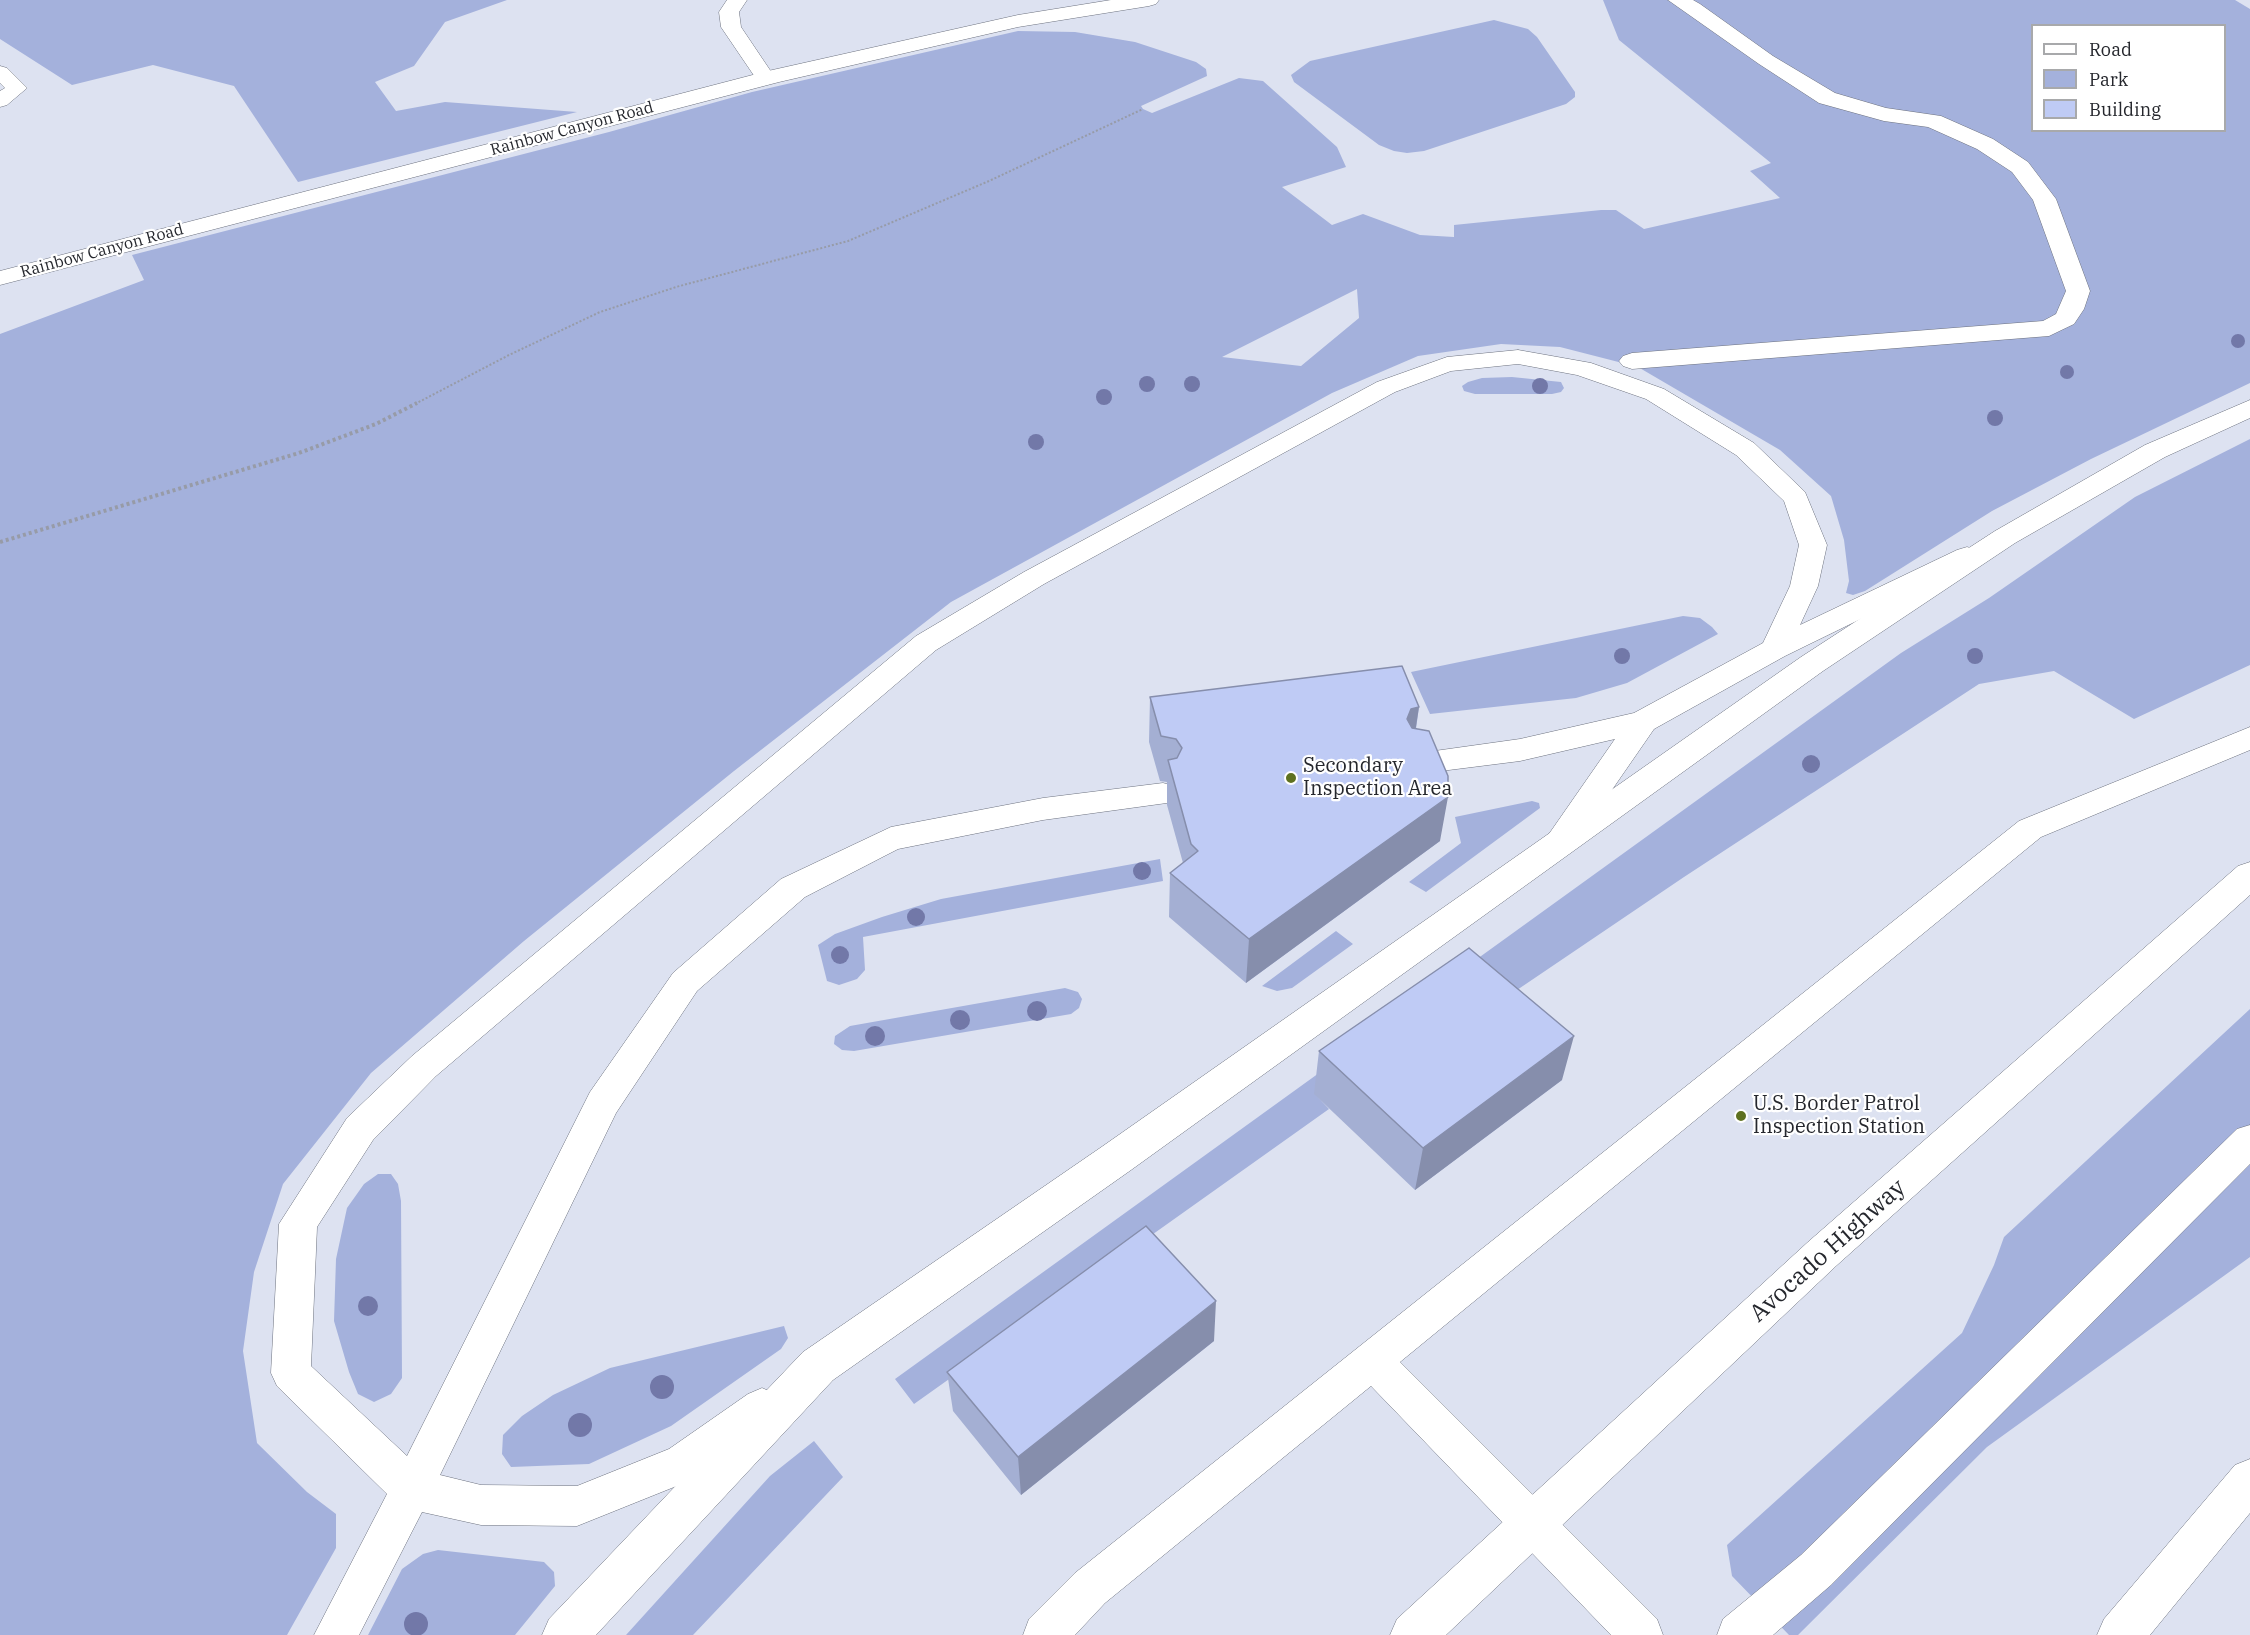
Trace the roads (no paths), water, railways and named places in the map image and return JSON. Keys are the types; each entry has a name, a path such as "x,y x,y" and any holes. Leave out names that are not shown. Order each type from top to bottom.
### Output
{"main road":[{"name":"Rainbow Canyon Road","path":"0,278 766,79 1018,21 1149,0"},
{"path":"1632,361 2049,328 2065,319 2072,309 2078,291 2044,198 2019,167 1985,144 1933,121 1884,114 1827,98 1678,0"},
{"path":"565,1635 818,1366 1117,1158 1812,664 2005,537 2155,451 2250,408"},
{"name":"Avocado Highway","path":"1413,1635 1822,1254 2250,875"},
{"path":"2120,1635 2250,1480"}],"lane":[{"path":"737,0 729,12 731,27 766,79"},
{"path":"0,72 17,88 0,101"},
{"path":"818,1366 684,1463 577,1506 481,1505 412,1489 291,1373 298,1224 360,1129 424,1066 926,643 1034,578 1386,387 1447,364 1518,357 1582,368 1655,394 1745,449 1796,498 1813,545 1804,586 1775,649"},
{"path":"1417,763 1520,750 1643,722 1775,649 2005,537"},
{"path":"1558,844 1643,722"},
{"path":"1045,1635 1089,1588 2030,829 2250,738"},
{"path":"336,1635 412,1489 603,1103 685,982 793,888 891,839 1043,809 1163,794"},
{"path":"1739,1635 1816,1570 2250,1140"},
{"path":"1371,1360 1641,1635"}],"place":[{"name":"Secondary Inspection Area","path":"1291,778"},
{"name":"U.S. Border Patrol Inspection Station","path":"1741,1116"}]}
